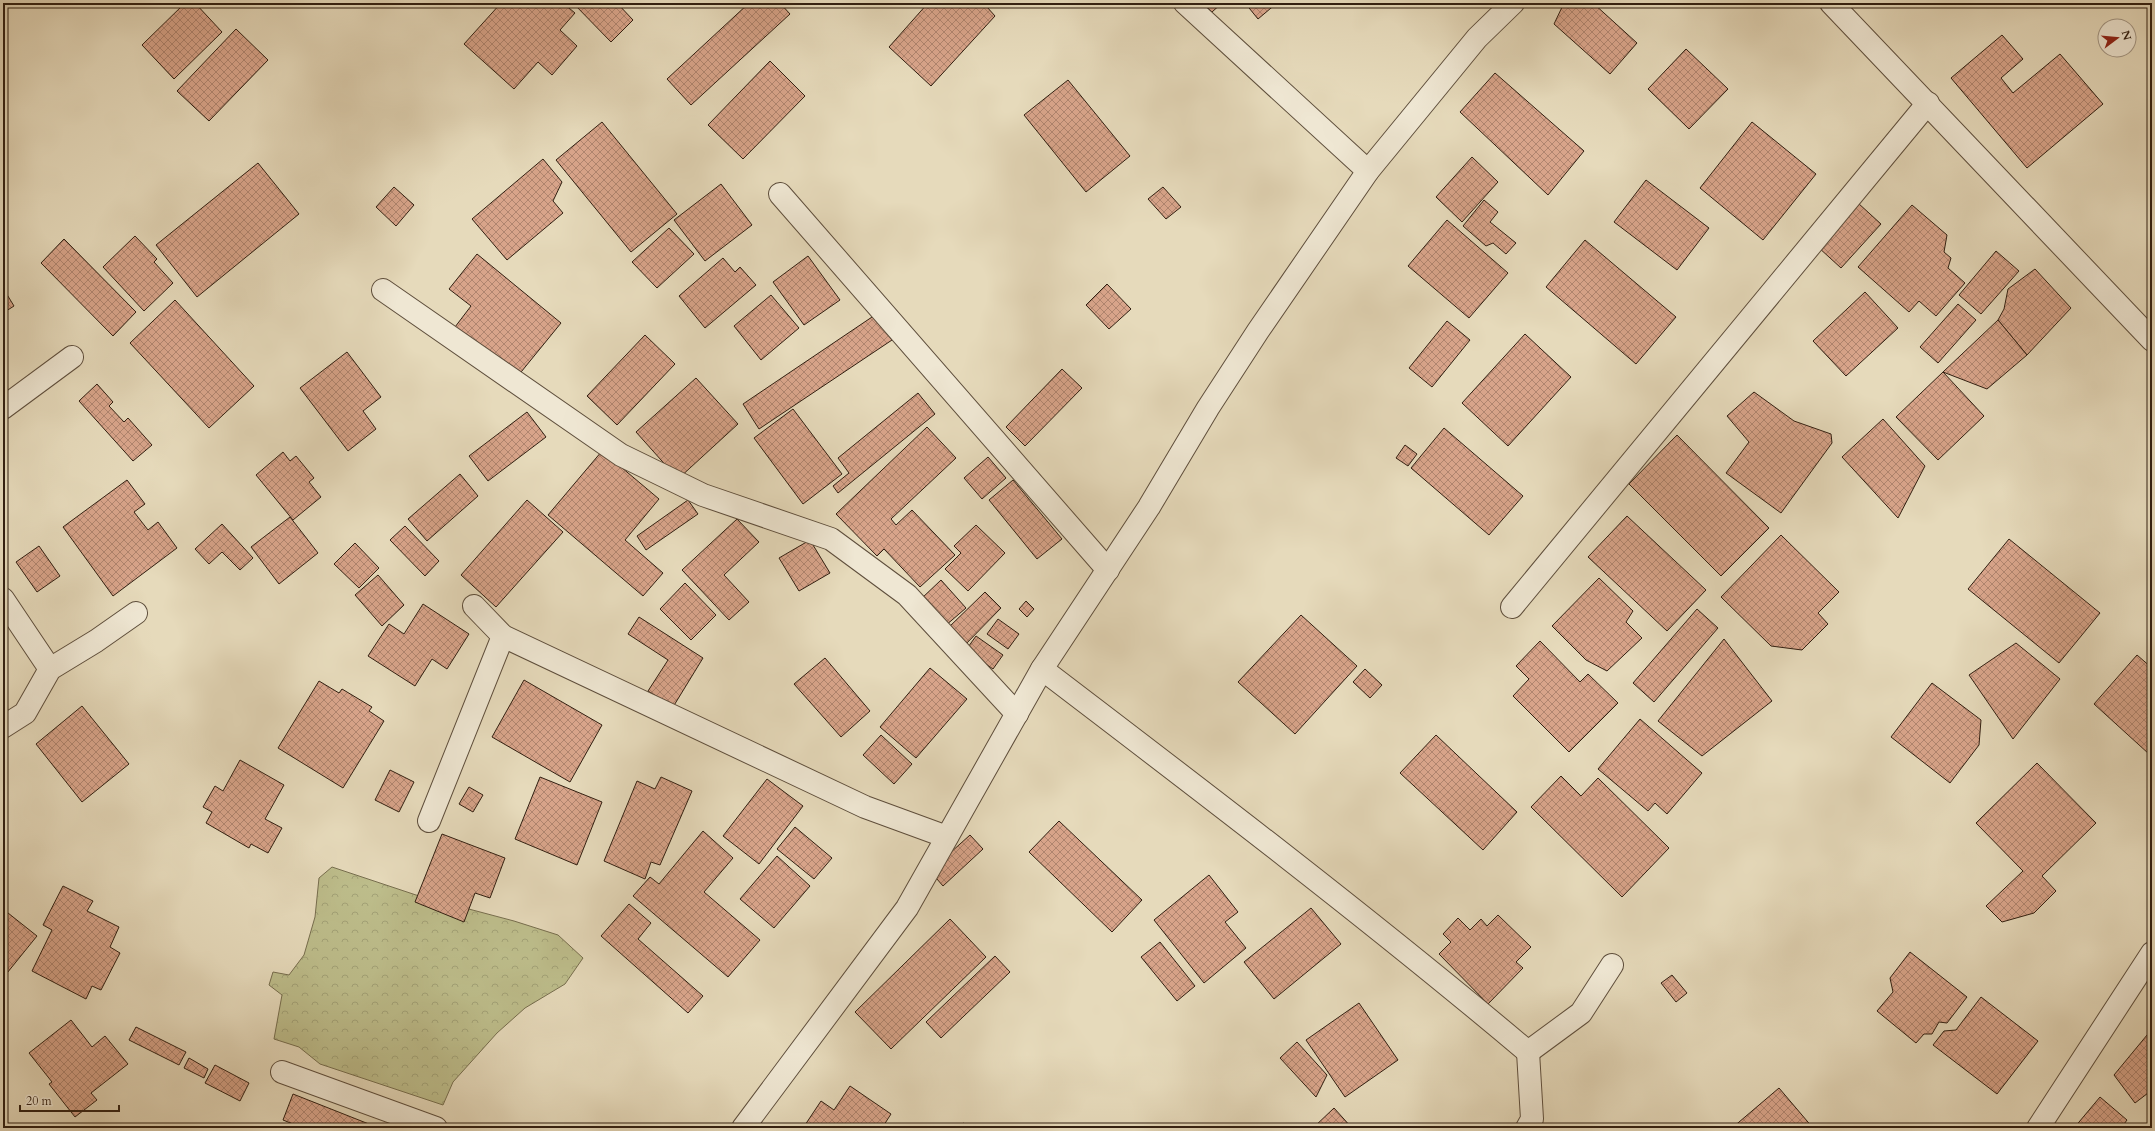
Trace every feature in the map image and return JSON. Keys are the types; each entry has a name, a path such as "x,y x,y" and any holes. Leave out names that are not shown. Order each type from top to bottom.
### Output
{"street":[{"path":"1185,3 1368,171"},
{"path":"743,1128 907,908 1042,669 1108,570 1258,330 1368,171 1477,38 1513,3"},
{"path":"1832,3 2152,340"},
{"path":"1512,607 1928,103"},
{"path":"780,194 1108,570"},
{"path":"383,290 621,455 703,495 831,539 907,595 1017,714"},
{"path":"3,408 72,357"},
{"path":"3,599 50,669"},
{"path":"474,606 503,636 865,807 948,837"},
{"path":"3,727 25,713 50,669 96,641 136,613"},
{"path":"429,821 503,636"},
{"path":"1042,669 1216,801 1414,957 1528,1052 1532,1119 1527,1128"},
{"path":"2038,1128 2152,953"},
{"path":"1528,1052 1581,1013 1612,965"},
{"path":"282,1072 436,1128"}],"green space":[{"path":"332,867 416,895 514,921 558,935 583,958 565,984 525,1008 497,1033 453,1082 443,1105 320,1064 299,1047 274,1039 282,995 269,985 273,972 289,975 304,955 315,917 319,878"}],"building":[{"path":"185,3 195,3 222,32 174,79 142,45"},
{"path":"501,3 563,3 575,13 560,30 577,46 552,75 538,62 514,89 464,44"},
{"path":"573,3 617,3 633,20 611,42"},
{"path":"749,3 780,3 790,14 691,105 667,79"},
{"path":"928,3 991,3 987,7 995,16 931,86 889,47"},
{"path":"1203,3 1222,3 1212,12"},
{"path":"1245,3 1277,3 1258,19"},
{"path":"1564,3 1593,3 1637,43 1610,74 1554,24"},
{"path":"236,29 268,60 209,121 177,91"},
{"path":"2002,35 2023,59 2001,78 2013,93 2060,54 2103,104 2027,168 1951,78"},
{"path":"1686,49 1728,89 1689,129 1648,89"},
{"path":"770,61 805,96 743,159 708,125"},
{"path":"1495,73 1584,151 1548,195 1460,112"},
{"path":"1068,80 1130,156 1086,192 1024,115"},
{"path":"602,122 677,214 631,252 556,160"},
{"path":"1752,122 1816,174 1763,240 1700,188"},
{"path":"1472,157 1498,182 1462,222 1436,197"},
{"path":"543,159 562,182 553,201 563,213 507,260 472,219"},
{"path":"258,163 299,214 197,297 156,245"},
{"path":"1646,180 1709,228 1677,270 1614,222"},
{"path":"721,184 752,225 705,261 674,220"},
{"path":"394,187 414,205 396,226 376,207"},
{"path":"1163,187 1181,207 1166,219 1148,199"},
{"path":"1484,200 1498,212 1490,222 1516,243 1506,254 1493,243 1486,246 1463,226"},
{"path":"1858,203 1881,224 1841,268 1818,247"},
{"path":"1912,205 1947,235 1944,252 1951,258 1948,268 1965,283 1936,316 1919,301 1909,312 1858,267"},
{"path":"1447,220 1508,273 1469,318 1408,266"},
{"path":"669,228 694,254 657,288 632,262"},
{"path":"135,236 157,259 154,262 173,283 144,311 103,267"},
{"path":"64,239 136,312 113,336 41,263"},
{"path":"1585,240 1676,317 1636,364 1546,287"},
{"path":"1996,251 2019,271 1981,314 1959,295"},
{"path":"477,254 561,323 517,377 455,327 471,306 449,289"},
{"path":"808,256 840,300 804,325 773,282"},
{"path":"723,258 735,272 740,267 756,285 705,328 679,296"},
{"path":"2035,269 2071,308 2027,355 1998,320 2004,309 2008,289"},
{"path":"1107,284 1131,309 1109,329 1086,305"},
{"path":"3,288 14,306 3,313"},
{"path":"1865,292 1898,328 1846,376 1813,341"},
{"path":"771,295 799,328 761,360 734,326"},
{"path":"175,300 254,386 209,428 130,343"},
{"path":"1958,304 1976,320 1938,363 1920,347"},
{"path":"875,315 892,340 759,429 743,404"},
{"path":"1998,320 2027,355 1987,389 1943,372"},
{"path":"1447,321 1470,340 1432,387 1409,368"},
{"path":"1525,334 1571,377 1508,446 1462,403"},
{"path":"645,335 675,364 617,425 587,396"},
{"path":"347,352 381,397 363,411 376,429 348,451 300,388"},
{"path":"1062,369 1082,388 1025,446 1006,427"},
{"path":"1943,372 1984,416 1938,460 1896,417"},
{"path":"696,378 738,424 678,479 636,432"},
{"path":"97,384 113,402 109,406 124,422 128,418 152,445 133,461 79,401"},
{"path":"1754,392 1794,421 1831,434 1832,443 1781,513 1726,473 1749,442 1727,416"},
{"path":"918,393 935,414 838,493 833,486 849,473 838,458"},
{"path":"793,409 842,474 803,504 754,438"},
{"path":"527,412 546,437 488,481 469,456"},
{"path":"1883,419 1925,466 1898,518 1842,457"},
{"path":"927,427 956,458 891,519 896,525 912,510 955,555 920,587 884,549 877,556 836,514"},
{"path":"1444,428 1523,496 1489,535 1411,468"},
{"path":"1677,435 1769,528 1721,576 1629,484"},
{"path":"1405,445 1417,454 1408,466 1396,458"},
{"path":"602,451 659,499 625,540 663,573 643,596 548,515"},
{"path":"283,452 290,461 296,456 314,478 309,482 321,497 293,520 256,475"},
{"path":"988,457 1006,478 982,499 964,478"},
{"path":"460,474 478,496 427,541 408,519"},
{"path":"127,480 145,504 134,512 148,530 158,522 177,548 113,596 63,527"},
{"path":"1013,480 1062,539 1037,559 989,500"},
{"path":"527,500 563,532 496,607 461,575"},
{"path":"688,500 698,514 646,550 637,536"},
{"path":"1627,516 1706,590 1667,631 1588,557"},
{"path":"290,517 318,553 279,584 251,547"},
{"path":"737,519 759,542 724,575 749,602 729,620 682,570"},
{"path":"222,524 253,558 240,570 222,552 209,564 195,549"},
{"path":"976,525 1005,553 968,591 945,569 961,553 954,546"},
{"path":"405,526 439,561 425,576 390,540"},
{"path":"1781,535 1839,592 1818,613 1828,624 1802,650 1771,646 1721,597"},
{"path":"2009,539 2100,613 2059,663 1968,589"},
{"path":"810,540 830,573 799,591 779,558"},
{"path":"355,543 379,568 359,588 334,564"},
{"path":"39,546 60,576 37,592 16,562"},
{"path":"378,575 404,605 382,626 355,595"},
{"path":"1599,578 1633,611 1626,622 1642,638 1607,671 1586,660 1552,626"},
{"path":"941,580 966,608 945,626 921,599"},
{"path":"685,583 716,615 691,640 660,609"},
{"path":"985,592 1001,608 963,647 946,630"},
{"path":"1026,601 1034,609 1027,617 1019,609"},
{"path":"423,604 469,634 447,669 432,659 415,686 368,656 389,624 404,634"},
{"path":"1697,609 1718,628 1654,702 1633,683"},
{"path":"1301,615 1357,666 1295,734 1238,682"},
{"path":"639,617 703,658 673,707 648,691 668,660 628,634"},
{"path":"998,619 1019,634 1008,649 987,634"},
{"path":"976,636 1003,655 993,669 966,650"},
{"path":"1724,639 1772,701 1702,756 1658,721"},
{"path":"1540,641 1580,682 1588,674 1618,703 1569,752 1513,696 1529,679 1516,666"},
{"path":"2016,643 2060,679 2013,739 1969,675"},
{"path":"2137,655 2152,668 2152,750 2149,754 2094,704"},
{"path":"825,658 870,711 841,737 794,684"},
{"path":"930,668 967,699 916,758 880,727"},
{"path":"1365,669 1382,685 1370,698 1353,682"},
{"path":"524,680 602,725 570,782 492,737"},
{"path":"319,681 339,693 342,689 372,707 369,711 384,721 343,788 278,748"},
{"path":"1932,683 1981,720 1979,745 1950,783 1891,737"},
{"path":"82,706 129,764 82,802 36,744"},
{"path":"1640,719 1702,773 1667,814 1655,803 1648,811 1598,769"},
{"path":"881,735 912,764 894,784 863,755"},
{"path":"1436,735 1517,812 1483,850 1400,773"},
{"path":"240,760 284,785 265,819 282,828 268,853 251,844 249,848 206,823 212,812 203,807 215,786 223,791"},
{"path":"2037,763 2096,823 2042,876 2056,891 2034,913 2002,922 1986,906 2023,871 1976,823"},
{"path":"390,770 414,782 399,812 375,800"},
{"path":"1561,776 1581,796 1598,778 1669,848 1622,897 1531,807"},
{"path":"540,777 602,802 577,865 515,839"},
{"path":"661,777 692,791 660,865 651,862 645,879 604,861 637,781 655,789"},
{"path":"767,779 803,806 759,864 723,836"},
{"path":"469,787 483,795 473,812 459,804"},
{"path":"1059,821 1142,900 1112,932 1029,852"},
{"path":"795,827 832,858 814,879 777,849"},
{"path":"703,831 733,858 704,892 760,940 728,977 633,896 650,877 659,884"},
{"path":"442,834 505,858 490,898 475,893 464,922 415,902"},
{"path":"970,835 983,849 943,886 930,871"},
{"path":"777,856 810,886 774,928 740,899"},
{"path":"1209,875 1238,912 1225,922 1246,948 1204,983 1154,920"},
{"path":"63,886 93,901 87,911 119,927 110,947 120,953 101,990 92,986 86,999 32,971 52,930 43,925"},
{"path":"629,904 651,923 638,939 703,996 688,1013 601,936"},
{"path":"1311,908 1341,944 1274,999 1244,962"},
{"path":"3,909 37,936 3,978"},
{"path":"1498,915 1531,947 1516,962 1523,968 1488,1004 1439,954 1451,942 1443,934 1458,918 1470,930 1481,919 1487,926"},
{"path":"950,919 986,957 891,1049 855,1012"},
{"path":"1160,942 1195,986 1177,1001 1141,957"},
{"path":"1910,952 1967,997 1947,1023 1939,1022 1932,1034 1924,1034 1916,1043 1877,1011 1893,992 1890,978"},
{"path":"995,956 1010,972 941,1038 926,1022"},
{"path":"1672,975 1687,993 1676,1002 1661,983"},
{"path":"1981,997 2038,1041 1997,1094 1933,1045 1944,1031 1956,1030"},
{"path":"1359,1003 1398,1060 1345,1097 1306,1040"},
{"path":"71,1020 92,1047 105,1036 128,1064 91,1093 97,1100 75,1117 49,1084 52,1082 29,1053"},
{"path":"136,1027 186,1052 179,1065 129,1040"},
{"path":"2152,1029 2152,1090 2135,1103 2114,1075"},
{"path":"1297,1042 1327,1075 1316,1097 1280,1058"},
{"path":"189,1058 208,1069 204,1078 184,1068"},
{"path":"215,1065 249,1083 240,1101 205,1083"},
{"path":"850,1086 891,1114 882,1128 803,1128 821,1101 834,1110"},
{"path":"1779,1088 1813,1128 1732,1128"},
{"path":"293,1094 379,1128 303,1128 283,1120"},
{"path":"2100,1097 2127,1120 2121,1128 2074,1128"},
{"path":"1334,1108 1352,1128 1313,1128"},
{"path":"963,1123 973,1128 961,1128"}]}
